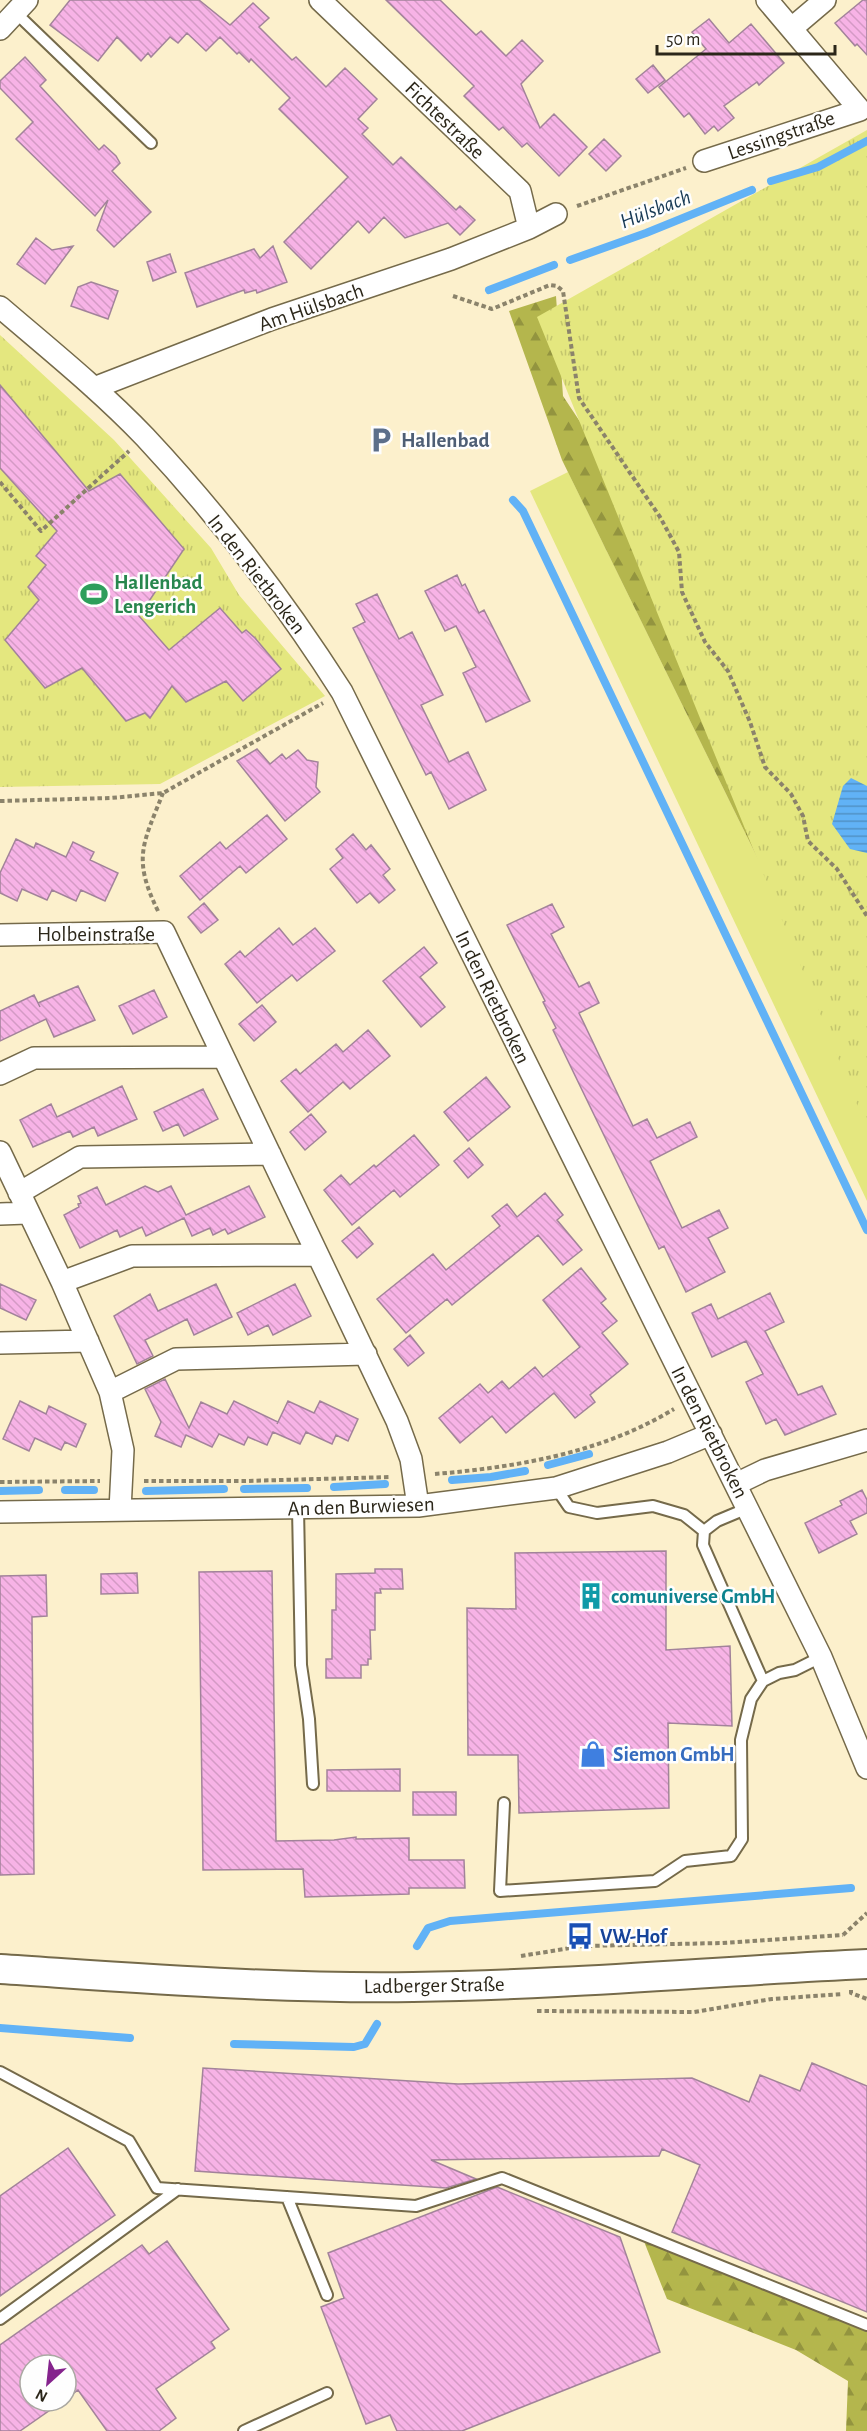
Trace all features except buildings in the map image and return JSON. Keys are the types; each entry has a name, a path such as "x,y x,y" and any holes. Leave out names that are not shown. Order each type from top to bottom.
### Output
{"main road":[{"name":"Ladberger Straße","path":"0,1969 262,1986 412,1987 581,1981 867,1964"}],"street":[{"name":"Fichtestraße","path":"320,0 520,191 529,228"},
{"name":"Lessingstraße","path":"704,161 860,110 767,0"},
{"path":"792,28 825,0"},
{"path":"0,29 21,6"},
{"path":"529,228 556,214"},
{"name":"Am Hülsbach","path":"94,388 272,319 450,259 529,228"},
{"name":"In den Rietbroken","path":"0,307 94,388 145,437 247,555 297,622 342,692 821,1657 867,1768"},
{"name":"Holbeinstraße","path":"0,935 164,932 397,1421 411,1459 418,1506"},
{"path":"0,1074 34,1058 222,1057"},
{"path":"0,1152 27,1213 62,1281 110,1392 123,1450 120,1510"},
{"path":"19,1193 80,1157 270,1154"},
{"path":"0,1214 27,1213"},
{"path":"62,1281 132,1256 317,1256"},
{"path":"0,1342 88,1341"},
{"path":"110,1392 176,1359 366,1354"},
{"name":"An den Burwiesen","path":"0,1512 418,1506 556,1488 668,1452 711,1434"},
{"path":"736,1484 765,1470 867,1440"}],"lane":[{"path":"21,6 151,143"},
{"path":"556,1488 569,1507 597,1513 653,1506 684,1515 704,1531"},
{"path":"297,1508 301,1665 309,1719 313,1784"},
{"path":"704,1531 717,1521 748,1508"},
{"path":"704,1531 704,1545 763,1681"},
{"path":"504,1803 500,1891 655,1881 685,1861 731,1856 742,1839 741,1740 751,1699 763,1681 779,1673 795,1671 821,1657"},
{"path":"0,2072 129,2141 157,2188 416,2206 502,2178 867,2325"},
{"path":"0,2319 178,2189"},
{"path":"287,2197 327,2295"},
{"path":"244,2431 327,2393"}],"path":[{"path":"556,214 704,161"},
{"path":"453,296 492,309 550,285 557,286 563,291 579,398 660,517 679,552 682,592 705,642 728,671 750,722 765,766 791,794 803,816 808,841 837,869 867,916"},
{"path":"0,482 41,531 132,448"},
{"path":"0,801 111,798 163,793 342,692"},
{"path":"163,793 145,839 142,861 147,888 161,918 164,932"},
{"path":"0,1482 245,1481 413,1476 490,1469 569,1453 644,1427 693,1398"},
{"path":"516,1956 583,1946 722,1943 843,1935"}],"green space":[{"path":"867,130 867,1129 537,317"},
{"path":"556,296 563,396 665,550 867,1081 562,460 509,311"},
{"path":"0,335 114,440 211,548 239,595 325,696 160,784 0,787"},
{"path":"568,472 867,1081 867,1201 530,491"},
{"path":"643,2239 867,2332 867,2431 846,2431 848,2381 796,2350 667,2299"}],"water":[{"path":"851,778 867,786 867,853 850,849 832,824 843,786"}],"waterway":[{"name":"Hülsbach","path":"771,181 818,167 867,141"},
{"name":"Hülsbach","path":"570,260 646,233 752,190"},
{"name":"Hülsbach","path":"489,290 554,265"},
{"path":"513,500 523,511 867,1230"},
{"path":"548,1465 589,1454"},
{"path":"452,1480 525,1471"},
{"path":"334,1487 385,1484"},
{"path":"244,1489 307,1488"},
{"path":"146,1491 224,1489"},
{"path":"0,1491 39,1490"},
{"path":"65,1490 94,1490"},
{"path":"417,1946 428,1928 450,1921 851,1888"},
{"path":"234,2044 354,2047 365,2044 377,2024"},
{"path":"0,2028 130,2038"}],"place":[{"name":"Hallenbad","path":"381,440"},
{"name":"Hallenbad Lengerich","path":"94,594"},
{"name":"comuniverse GmbH","path":"591,1596"},
{"name":"Siemon GmbH","path":"593,1754"},
{"name":"VW-Hof","path":"580,1936"}]}
